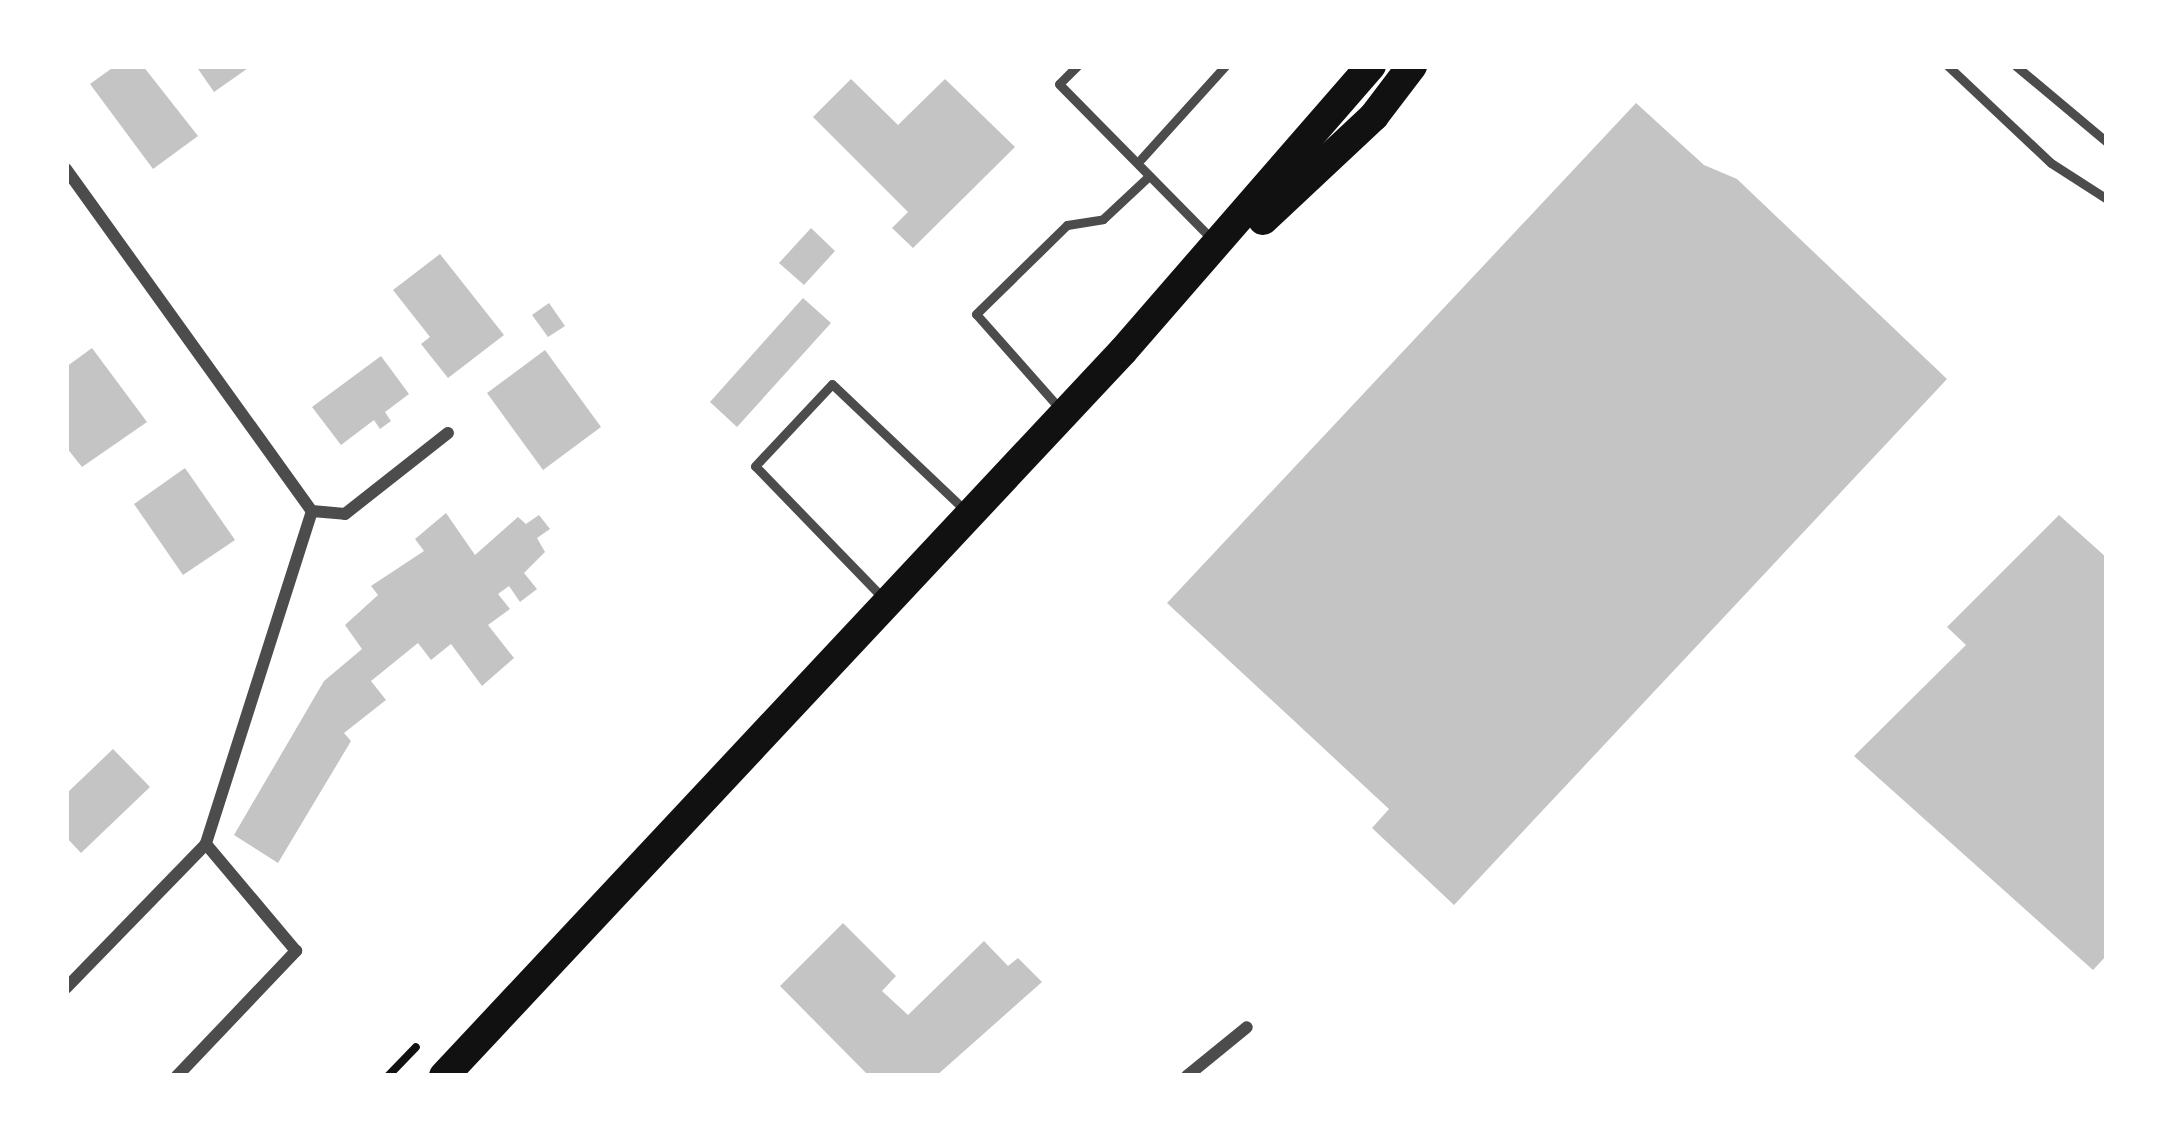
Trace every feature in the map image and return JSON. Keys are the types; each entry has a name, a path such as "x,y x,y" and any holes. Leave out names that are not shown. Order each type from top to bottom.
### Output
{"main road":[{"path":"444,1076 1123,351 1371,66"},
{"path":"1123,351 1374,116 1412,66"}],"street":[{"path":"66,169 312,511 345,514 448,433"},
{"path":"66,988 206,844 312,511"},
{"path":"177,1076 296,951 206,844"},
{"path":"1187,1076 1247,1027"}],"lane":[{"path":"1077,66 1060,84 1142,159 1149,176 1218,244"},
{"path":"1142,159 1225,66"},
{"path":"1948,66 2050,163 2107,200"},
{"path":"2016,66 2107,142"},
{"path":"1064,413 976,314 1067,225 1103,219 1149,176"},
{"path":"887,602 755,466 832,384 969,514"}],"building":[{"path":"115,66 143,66 198,136 153,169 90,84"},
{"path":"196,66 251,66 214,92"},
{"path":"851,79 898,125 945,79 1015,147 913,248 892,228 908,212 813,117"},
{"path":"1636,103 1704,165 1737,179 1947,379 1454,905 1372,828 1389,809 1167,603"},
{"path":"811,228 835,251 804,285 779,263"},
{"path":"440,254 504,335 448,378 421,344 430,337 393,290"},
{"path":"803,298 831,323 737,427 710,402"},
{"path":"549,303 565,326 548,337 532,315"},
{"path":"92,348 147,422 82,467 66,447 66,367"},
{"path":"545,350 601,427 543,470 487,393"},
{"path":"381,356 409,394 385,412 391,421 380,429 374,420 341,445 312,407"},
{"path":"185,468 235,540 183,575 134,504"},
{"path":"446,513 475,555 518,517 526,524 539,515 550,529 537,538 545,552 524,573 537,589 520,602 509,586 498,594 510,609 488,625 514,658 482,686 451,644 431,660 418,643 371,681 386,700 344,733 351,741 278,863 234,835 324,681 362,649 345,625 378,595 371,586 424,551 415,539"},
{"path":"2059,515 2107,558 2107,955 2093,970 1854,756 1966,645 1947,627"},
{"path":"113,749 150,787 81,853 66,837 66,794"},
{"path":"843,923 896,976 882,991 908,1015 984,941 1008,966 1018,958 1042,982 936,1076 869,1076 780,986"}]}
